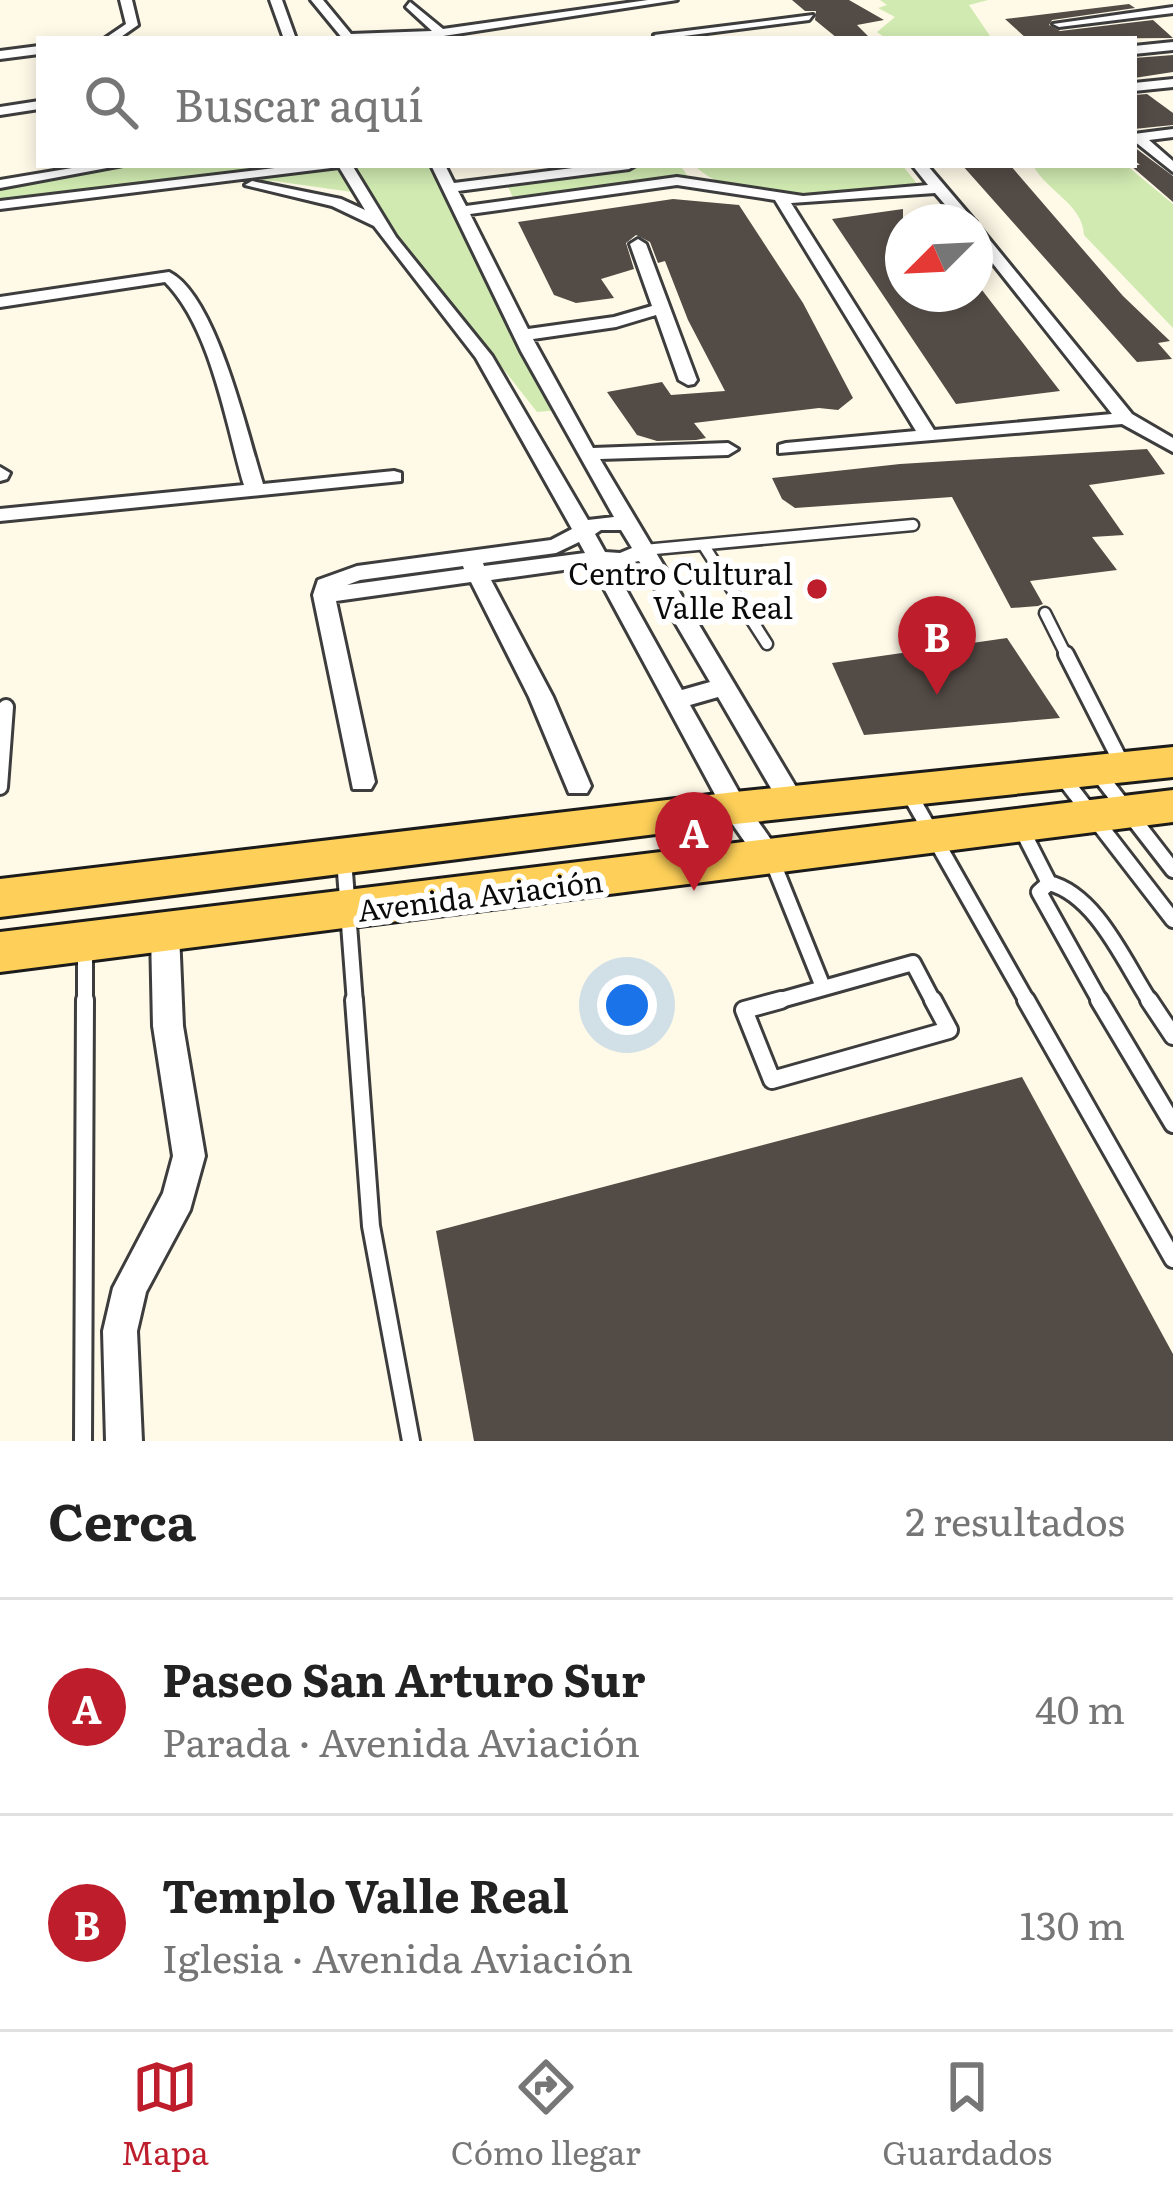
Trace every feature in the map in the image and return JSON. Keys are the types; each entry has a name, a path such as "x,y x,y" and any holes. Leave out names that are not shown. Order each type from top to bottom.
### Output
{"main road":[{"name":"Avenida Aviación","path":"0,898 735,808 1173,762"},
{"name":"Avenida Aviación","path":"0,952 1173,806"}],"street":[{"path":"115,36 132,25 126,0"},
{"path":"276,0 289,36"},
{"path":"318,0 347,36"},
{"path":"409,36 620,3 670,0"},
{"path":"515,2 530,18"},
{"path":"410,4 438,30"},
{"path":"1059,24 1173,10"},
{"path":"660,36 790,25 809,17"},
{"path":"1137,50 1173,46"},
{"path":"0,55 36,50"},
{"path":"1137,87 1173,83"},
{"path":"0,110 36,105"},
{"path":"1173,133 1138,137 1173,167"},
{"path":"0,184 81,168"},
{"path":"0,205 312,168"},
{"path":"347,168 380,223 483,356 518,412 735,808 770,857"},
{"path":"439,168 587,454 792,802"},
{"path":"449,188 606,168"},
{"path":"921,168 952,204"},
{"path":"504,181 514,204"},
{"path":"461,211 677,181 781,198 938,188"},
{"path":"201,183 264,185 336,202 380,223"},
{"path":"781,198 928,435"},
{"path":"638,244 688,380"},
{"path":"993,253 1125,418 1173,446"},
{"path":"0,302 169,278 182,285 205,330 255,490"},
{"path":"520,330 616,322 659,309"},
{"path":"518,412 536,421 566,415"},
{"path":"786,449 1125,418"},
{"path":"587,454 728,449"},
{"path":"0,515 394,477"},
{"path":"362,782 323,595 473,566 556,546 597,524 628,523"},
{"path":"473,566 623,560 644,550"},
{"path":"473,566 541,697 578,786"},
{"path":"676,700 723,687"},
{"path":"124,1441 120,1331 130,1288 178,1198 189,1156 168,1026 165,933"}],"lane":[{"path":"644,550 914,525"},
{"path":"704,547 767,644"},
{"path":"1045,613 1093,770 1111,813 1173,920"},
{"path":"0,787 6,707"},
{"path":"1093,770 1111,813 1173,871"},
{"path":"908,790 1173,1258"},
{"path":"1020,825 1049,883 1065,887 1084,902 1173,1036"},
{"path":"344,857 371,1226 412,1441"},
{"path":"770,857 823,987"},
{"path":"1049,883 1039,892 1046,911 1173,1124"},
{"path":"83,1441 85,942"},
{"path":"913,963 949,1030 772,1080 744,1010 823,987 913,963"}],"green space":[{"path":"880,0 988,0 969,5 990,36 883,36 877,32 895,17 878,8 887,5"},
{"path":"108,168 435,168 559,410 537,412 366,194 274,181 197,182 0,203 0,186"},
{"path":"630,168 682,168 691,181 515,202 506,182"},
{"path":"697,168 904,168 919,186 803,195 771,194 716,181"},
{"path":"1035,168 1130,168 1173,204 1173,328 1084,235 1071,206"}],"building":[{"path":"792,0 849,0 884,20 857,25 868,36 835,36 815,20 816,11 805,11"},
{"path":"1129,4 1135,8 1052,20 1049,25 1060,31 1153,20 1173,38 1024,36 1005,19"},
{"path":"1173,55 1173,72 1137,78 1137,58"},
{"path":"1147,94 1173,113 1173,125 1137,129 1137,95"},
{"path":"1137,149 1173,176 1173,202 1133,168 1140,165"},
{"path":"965,168 1013,168 1123,296 1170,341 1158,343 1172,359 1137,362"},
{"path":"673,199 739,205 803,303 853,398 838,410 819,408 694,423 706,438 696,440 657,441 637,435 607,392 662,382 671,395 725,391 688,320 665,261 658,263 650,242 636,235 626,243 634,269 601,279 614,298 576,303 554,295 518,222"},
{"path":"885,212 885,298 832,219"},
{"path":"993,304 1060,391 956,404 894,312 993,312"},
{"path":"1147,449 1165,474 1089,485 1124,535 1092,537 1117,570 1030,581 1043,604 1038,606 1011,608 952,497 795,508 782,499 772,478 900,464"},
{"path":"1007,638 1060,718 864,735 832,663"},
{"path":"1022,1077 1173,1354 1173,1441 474,1441 436,1231"}],"place":[{"name":"Centro Cultural Valle Real","path":"817,589"},
{"name":"Templo Valle Real","path":"937,695"},
{"name":"Paseo San Arturo Sur","path":"694,891"}]}
